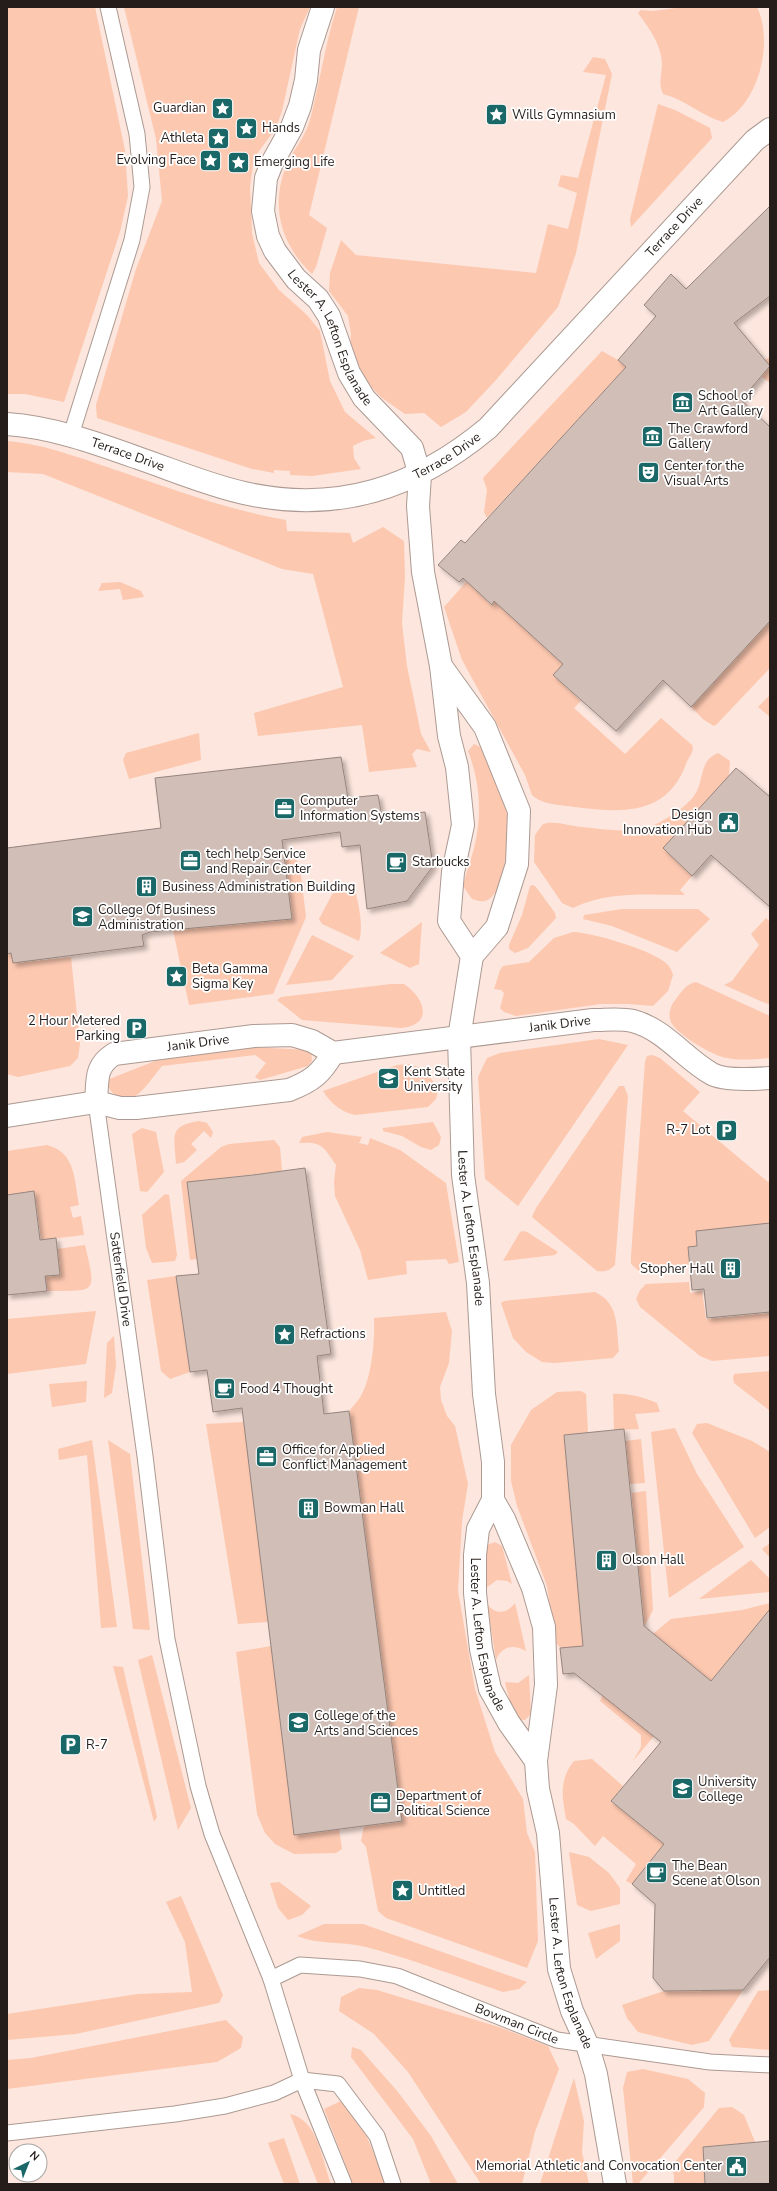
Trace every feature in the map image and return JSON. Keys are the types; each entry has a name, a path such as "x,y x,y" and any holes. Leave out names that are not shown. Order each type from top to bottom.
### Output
{"street":[{"name":"Lester A. Lefton Esplanade","path":"323,7 309,50 306,80 300,106 292,127 272,163 266,178 263,211 268,236 285,266 318,299 329,316 349,373 364,398 412,448 420,475 418,506 423,572 441,666 449,736 457,767 463,825 453,872 449,921 472,956"},
{"name":"Terrace Drive","path":"7,424 71,436 226,488 263,497 297,501 330,500 374,492 388,485 420,475 464,447 488,428 755,140 770,129"},
{"name":"Lester A. Lefton Esplanade","path":"441,666 485,727 519,811 517,864 497,927 472,956 459,1038 464,1175 478,1283 484,1394 493,1462 493,1500 478,1529 475,1555 475,1593 480,1649 490,1689 509,1723 536,1761"},
{"name":"Janik Drive","path":"96,1102 98,1070 105,1060 114,1054 262,1036 292,1035 312,1041 333,1053 593,1020 633,1021 648,1027 713,1075 748,1080 770,1078"},
{"path":"7,1116 96,1102 120,1108 136,1108 289,1090 310,1082 324,1068 333,1053"},
{"name":"Lester A. Lefton Esplanade","path":"493,1500 504,1519 533,1588 544,1627 546,1685 536,1761 538,1789 548,1833 559,1969 572,2012 587,2044 601,2098 615,2184"}],"lane":[{"path":"71,436 132,240 142,187 137,134 108,7"},
{"name":"Satterfield Drive","path":"96,1102 145,1456 167,1639 198,1786 212,1834 271,1979 302,2080 344,2184"},
{"name":"Bowman Circle","path":"271,1979 300,1964 360,1969 397,1976 557,2040 710,2062 770,2064"},
{"path":"7,2133 175,2114 225,2106 274,2092 302,2080 338,2084 377,2136 393,2184"}],"shaded area":[{"name":"Kent State University","path":"7,7 770,7 770,2184 7,2184"},
{"path":"7,7 95,7 125,150 128,196 120,232 64,402 25,394 7,394"},
{"path":"124,7 310,7 300,29 282,111 276,128 254,158 250,186 252,233 259,263 279,290 307,315 320,331 330,381 345,412 376,438 363,441 353,446 354,458 361,469 312,476 290,475 290,471 274,470 274,473 252,469 97,418 96,405 136,269 162,201 156,139"},
{"path":"337,7 359,7 309,215 327,228 316,267 312,274 292,249 285,235 279,206 280,191 283,176 289,160 303,136 310,120 329,35"},
{"path":"684,7 757,7 762,21 764,37 763,54 760,71 754,87 746,101 735,113 723,122 707,116 671,96 663,94 660,82 662,63 659,49 650,30 638,13 641,10 653,11"},
{"path":"593,57 605,59 612,74 576,253 558,307 496,380 466,412 441,427 424,413 405,414 382,398 360,376 350,347 351,334 348,316 329,291 330,273 341,240 356,255 536,273 548,224 568,229 577,193 558,186 561,175 578,178 606,75 583,72"},
{"path":"658,104 675,110 710,128 712,138 631,227 630,219"},
{"path":"602,351 618,360 626,367 487,518 484,512 487,490 483,478"},
{"path":"770,357 770,383 761,376 769,367 765,360"},
{"path":"7,441 36,445 51,449 203,499 244,511 286,520 287,531 350,533 353,543 383,527 404,541 405,577 402,623 407,666 421,734 431,752 417,749 412,754 417,767 369,772 362,725 258,736 254,713 343,687 313,574 282,569 43,474 7,472"},
{"path":"467,581 491,605 494,601 563,664 553,675 581,701 574,708 625,754 661,718 692,745 692,753 678,781 667,794 655,802 641,807 625,810 592,809 552,804 541,801 532,795 525,775 462,660 444,607"},
{"path":"120,582 141,591 144,597 123,600 120,589 98,591 102,583"},
{"path":"770,621 770,668 714,726 704,720 691,707"},
{"path":"770,695 770,717 758,707"},
{"path":"199,733 201,760 129,779 123,760 126,753"},
{"path":"474,744 482,748 497,780 507,814 507,846 503,872 495,893 489,899 483,901 472,899 463,886 475,844 479,820 479,797 475,774 468,751"},
{"path":"718,753 730,761 729,776 663,848 692,876 680,890 685,895 614,896 573,908 562,903 534,862 535,835 543,824 557,823 606,830 631,830 652,826 672,815 690,801 700,784 707,761"},
{"path":"295,854 301,876 306,917 273,994 189,1005 173,930 291,919 284,855"},
{"path":"352,885 354,886 360,914 361,928 359,941 322,924 319,919 335,889"},
{"path":"533,885 555,913 556,918 528,948 515,953 509,949 509,945 522,915 530,886"},
{"path":"622,909 698,909 710,919 677,952 612,926 583,919 584,915"},
{"path":"766,918 770,922 770,1005 724,985 732,981 759,945 751,934"},
{"path":"422,922 419,964 410,968 380,953"},
{"path":"573,932 594,935 622,943 649,953 660,959 668,965 673,975 668,991 653,1006 601,1004 516,1016 504,1012 500,1008 504,993 501,990 494,989 500,970 503,966 529,962 554,938"},
{"path":"312,935 354,956 332,980 286,985"},
{"path":"11,953 13,963 71,957 80,1044 78,1058 70,1066 18,1077 7,1074 7,954"},
{"path":"696,982 770,1016 770,1058 743,1060 732,1059 714,1054 697,1045 676,1029 670,1021 669,1014 671,1008 684,988"},
{"path":"391,984 404,984 417,996 423,1010 422,1016 418,1022 411,1026 401,1028 302,1020 277,1000 281,997"},
{"path":"599,1039 628,1045 518,1206 485,1179 478,1077 487,1058 500,1053"},
{"path":"250,1047 311,1050 312,1061 308,1066 260,1080 255,1077 266,1063 255,1055 162,1066 143,1089 131,1098 125,1099 114,1094 110,1090 107,1083 107,1080 165,1057"},
{"path":"652,1055 660,1058 700,1092 683,1111 768,1182 770,1180 770,1223 696,1231 697,1246 688,1247 689,1265 640,1272 631,1264 631,1256 645,1062 647,1056"},
{"path":"409,1064 427,1073 438,1091 436,1099 428,1107 355,1115 346,1112 337,1106 323,1091 397,1065"},
{"path":"619,1086 624,1086 628,1096 615,1265 607,1271 597,1271 532,1217 536,1208"},
{"path":"199,1121 207,1123 213,1132 211,1138 204,1131 191,1144 197,1150 184,1162 176,1164 174,1140 177,1130 189,1123"},
{"path":"433,1122 441,1137 439,1145 431,1150 421,1147 402,1136 383,1131 383,1128"},
{"path":"142,1128 156,1132 164,1172 147,1192 140,1191 132,1134"},
{"path":"327,1132 362,1137 359,1143 368,1145 370,1138 400,1150 446,1183 459,1262 449,1264 446,1259 406,1261 407,1274 368,1280 360,1250 335,1196 334,1182 336,1165 322,1146 313,1143 299,1143 302,1137"},
{"path":"274,1140 280,1147 282,1171 187,1182 197,1259 190,1260 181,1181 221,1147 229,1144"},
{"path":"47,1145 64,1154 72,1168 79,1205 70,1207 73,1218 81,1216 84,1235 41,1240 34,1191 7,1195 7,1151"},
{"path":"165,1194 169,1195 177,1255 175,1261 152,1263 146,1248 142,1215"},
{"path":"520,1232 527,1232 558,1252 555,1255 503,1261"},
{"path":"85,1245 91,1274 91,1282 89,1287 75,1291 47,1291 45,1276 60,1275 57,1249"},
{"path":"176,1276 190,1372 170,1379 161,1371 147,1280"},
{"path":"689,1282 690,1293 702,1291 706,1319 770,1313 770,1356 712,1361 700,1356 640,1307 636,1299 640,1290 646,1284"},
{"path":"595,1292 609,1303 615,1317 619,1351 613,1358 555,1363 542,1362 526,1352 513,1338 501,1303 504,1301"},
{"path":"96,1311 86,1364 7,1374 7,1319"},
{"path":"446,1312 452,1331 449,1363 440,1387 441,1400 447,1416 455,1426 468,1484 462,1521 458,1591 475,1689 495,1752 523,1799 527,1833 535,1852 538,1941 527,1968 386,1918 378,1911 366,1847 361,1841 364,1826 402,1821 349,1411 361,1396 368,1379 374,1337 374,1318"},
{"path":"114,1336 116,1366 112,1393 104,1398 107,1343"},
{"path":"770,1371 770,1411 734,1383 733,1378 734,1374"},
{"path":"87,1381 86,1402 52,1407 49,1384"},
{"path":"581,1391 586,1394 588,1433 564,1435 583,1646 560,1648 555,1641 547,1586 517,1506 511,1481 511,1445 531,1410 557,1392"},
{"path":"613,1394 630,1395 652,1401 657,1403 660,1412 635,1414 639,1429 614,1430"},
{"path":"244,1422 268,1622 238,1624 206,1424"},
{"path":"707,1423 752,1441 770,1452 770,1527 755,1538 692,1433 697,1424"},
{"path":"675,1428 697,1474 744,1547 669,1598 651,1432"},
{"path":"641,1439 645,1483 630,1484 625,1441"},
{"path":"92,1440 117,1627 101,1628 87,1455 59,1460 58,1449"},
{"path":"108,1440 130,1454 150,1630 133,1629"},
{"path":"646,1491 653,1610 644,1627 631,1493"},
{"path":"495,1542 502,1546 512,1584 507,1581 497,1580 486,1588 487,1545"},
{"path":"770,1543 770,1558 762,1549"},
{"path":"751,1560 769,1578 770,1592 699,1599"},
{"path":"515,1603 526,1651 517,1647 508,1648 498,1655 496,1660 487,1604 490,1608 501,1612 512,1607"},
{"path":"770,1603 770,1609 711,1681 653,1634 671,1619 742,1610"},
{"path":"271,1646 289,1791 339,1829 342,1849 336,1853 294,1854 275,1844 265,1833 257,1814 236,1652"},
{"path":"152,1655 191,1808 178,1830 138,1660"},
{"path":"113,1666 123,1667 157,1817 154,1822"},
{"path":"529,1675 531,1714 525,1720 514,1719 505,1682 518,1683"},
{"path":"603,1694 654,1736 633,1761 641,1747 641,1735 600,1701"},
{"path":"592,1759 623,1786 611,1801 664,1844 632,1884 626,1881 636,1864 603,1836 595,1846 574,1824 566,1819 563,1803 563,1788 569,1768 574,1761"},
{"path":"569,1852 589,1857 609,1873 620,1888 620,1904 591,1911 577,1905"},
{"path":"279,1882 311,1906 302,1915 288,1920 278,1908 270,1883"},
{"path":"181,1896 223,1995 219,2003 76,2034 7,2040 7,2014 138,1994 192,1992 185,1942 166,1902"},
{"path":"324,1924 363,1924 527,1982 519,1989 503,1992 366,1947 314,1941 297,1936"},
{"path":"620,1924 620,1941 596,1959 588,1933"},
{"path":"359,1988 377,1990 499,2027 548,2046 559,2069 535,2132 522,2184 481,2184 408,2072 374,2034 339,2011 341,1997"},
{"path":"743,1990 709,2041 692,2045 638,2032 627,2018 622,2005 664,1991"},
{"path":"770,1990 770,2050 732,2047 729,2040 758,1991"},
{"path":"226,2020 243,2037 241,2048 217,2062 7,2089 7,2060 31,2058"},
{"path":"352,2047 361,2050 398,2092 431,2136 458,2184 431,2184 413,2139 351,2057"},
{"path":"643,2069 688,2079 705,2093 704,2107 638,2184 633,2184 623,2088 627,2072"},
{"path":"574,2078 584,2121 582,2152 589,2184 540,2184"},
{"path":"343,2100 367,2137 386,2184 353,2184 324,2109"},
{"path":"732,2107 744,2115 755,2142 703,2147 705,2184 674,2184 674,2175 671,2167 719,2108"},
{"path":"290,2114 307,2124 313,2132 318,2142 331,2184 318,2184"},
{"path":"284,2138 300,2184 284,2184 268,2143"}],"building":[{"name":"Center for the Visual Arts","path":"770,206 770,296 734,323 770,366 741,400 770,427 770,621 691,707 663,680 616,731 553,675 563,664 494,601 492,605 463,578 459,582 438,565 461,540 465,543 626,367 618,360 656,316 644,305 671,274 686,289"},
{"name":"Business Administration Building","path":"341,757 348,798 378,795 382,817 425,812 433,866 407,901 367,909 360,845 342,847 340,832 282,840 292,919 150,932 142,935 144,946 13,963 11,953 7,954 7,848 161,828 155,778"},
{"name":"Design Innovation Hub","path":"736,768 770,797 770,907 711,855 692,876 663,848"},
{"name":"Bowman Hall","path":"305,1168 331,1354 317,1356 324,1414 349,1411 402,1821 294,1835 242,1408 213,1412 207,1370 190,1372 176,1276 199,1274 187,1182"},
{"path":"34,1191 40,1240 56,1238 60,1275 45,1276 47,1291 7,1295 7,1195"},
{"name":"Stopher Hall","path":"770,1223 770,1312 707,1318 704,1289 692,1290 688,1247 697,1246 696,1231"},
{"path":"624,1429 644,1626 711,1681 770,1609 770,1957 743,1990 664,1991 653,1978 655,1904 632,1884 664,1844 611,1801 661,1742 574,1673 563,1674 560,1648 583,1646 564,1435"},
{"name":"Memorial Athletic and Convocation Center","path":"770,2141 770,2184 705,2184 703,2147"}],"place":[{"name":"Guardian","path":"222,108"},
{"name":"Wills Gymnasium","path":"496,115"},
{"name":"Hands","path":"246,128"},
{"name":"Athleta","path":"219,138"},
{"name":"Evolving Face","path":"211,160"},
{"name":"Emerging Life","path":"239,162"},
{"name":"School of Art Gallery","path":"682,403"},
{"name":"The Crawford Gallery","path":"652,436"},
{"name":"Center for the Visual Arts","path":"649,473"},
{"name":"Computer Information Systems","path":"285,808"},
{"name":"Design Innovation Hub","path":"728,822"},
{"name":"tech help Service and Repair Center","path":"191,861"},
{"name":"Starbucks","path":"397,862"},
{"name":"Business Administration Building","path":"147,887"},
{"name":"College Of Business Administration","path":"82,917"},
{"name":"Beta Gamma Sigma Key","path":"176,976"},
{"name":"2 Hour Metered Parking","path":"136,1028"},
{"name":"Kent State University","path":"388,1079"},
{"name":"R-7 Lot","path":"726,1130"},
{"name":"Stopher Hall","path":"730,1269"},
{"name":"Refractions","path":"285,1334"},
{"name":"Food 4 Thought","path":"225,1389"},
{"name":"Office for Applied Conflict Management","path":"267,1457"},
{"name":"Bowman Hall","path":"308,1508"},
{"name":"Olson Hall","path":"606,1560"},
{"name":"College of the Arts and Sciences","path":"299,1723"},
{"name":"R-7","path":"70,1745"},
{"name":"University College","path":"682,1789"},
{"name":"Department of Political Science","path":"380,1803"},
{"name":"The Bean Scene at Olson","path":"656,1873"},
{"name":"Untitled","path":"402,1891"},
{"name":"Memorial Athletic and Convocation Center","path":"737,2166"}]}
